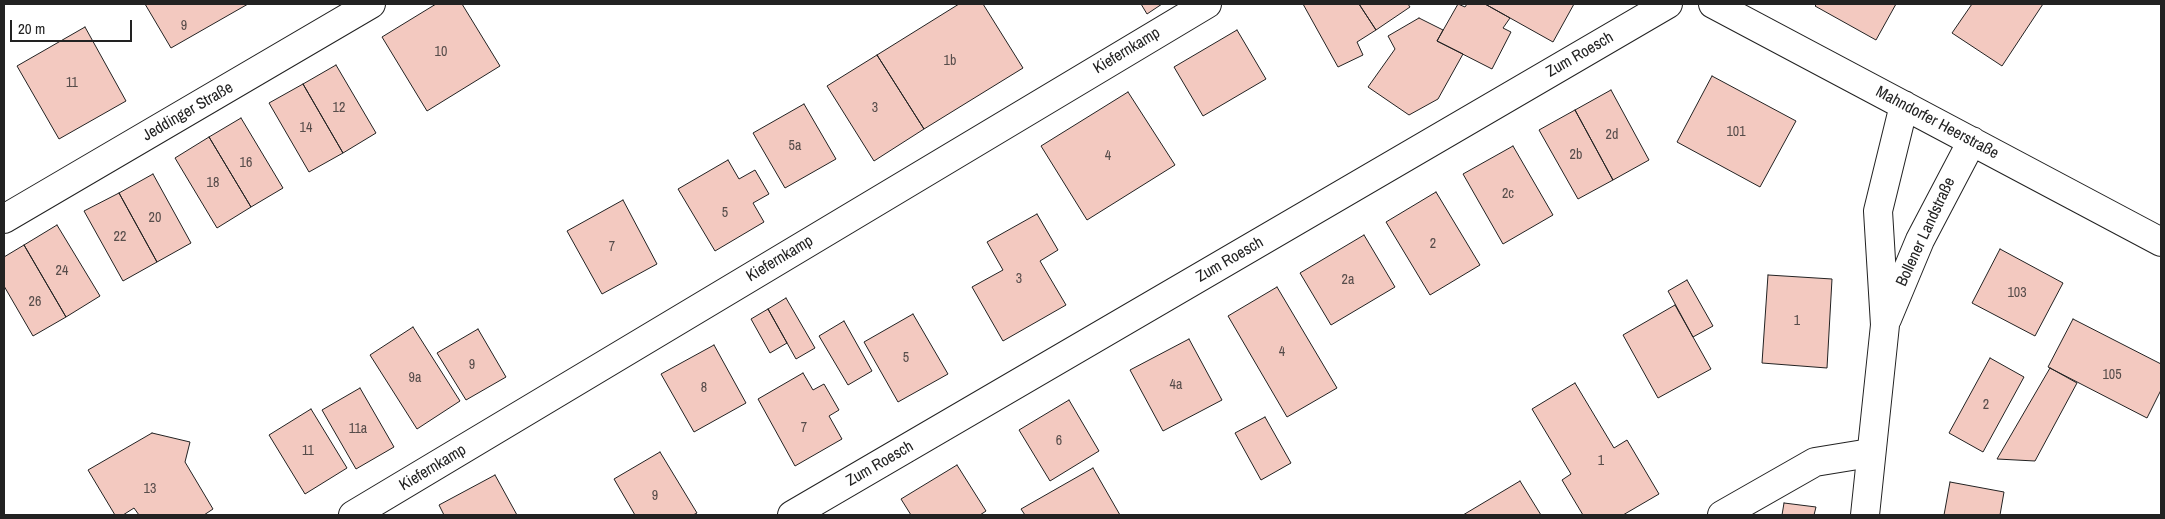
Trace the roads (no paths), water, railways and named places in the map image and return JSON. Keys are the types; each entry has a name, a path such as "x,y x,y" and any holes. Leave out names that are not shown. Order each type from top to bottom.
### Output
{"street":[{"name":"Jeddinger Straße","path":"4,220 372,4"},
{"name":"Kiefernkamp","path":"353,515 1207,4"},
{"name":"Zum Roesch","path":"792,515 1668,4"},
{"name":"Mahndorfer Heerstraße","path":"1713,4 2161,242"},
{"name":"Bollener Landstraße","path":"1865,515 1870,452 1885,325 1878,212 1904,105"},
{"name":"Bollener Landstraße","path":"1885,325 1920,240 1972,141"},
{"path":"1722,515 1815,462 1870,452"}]}
